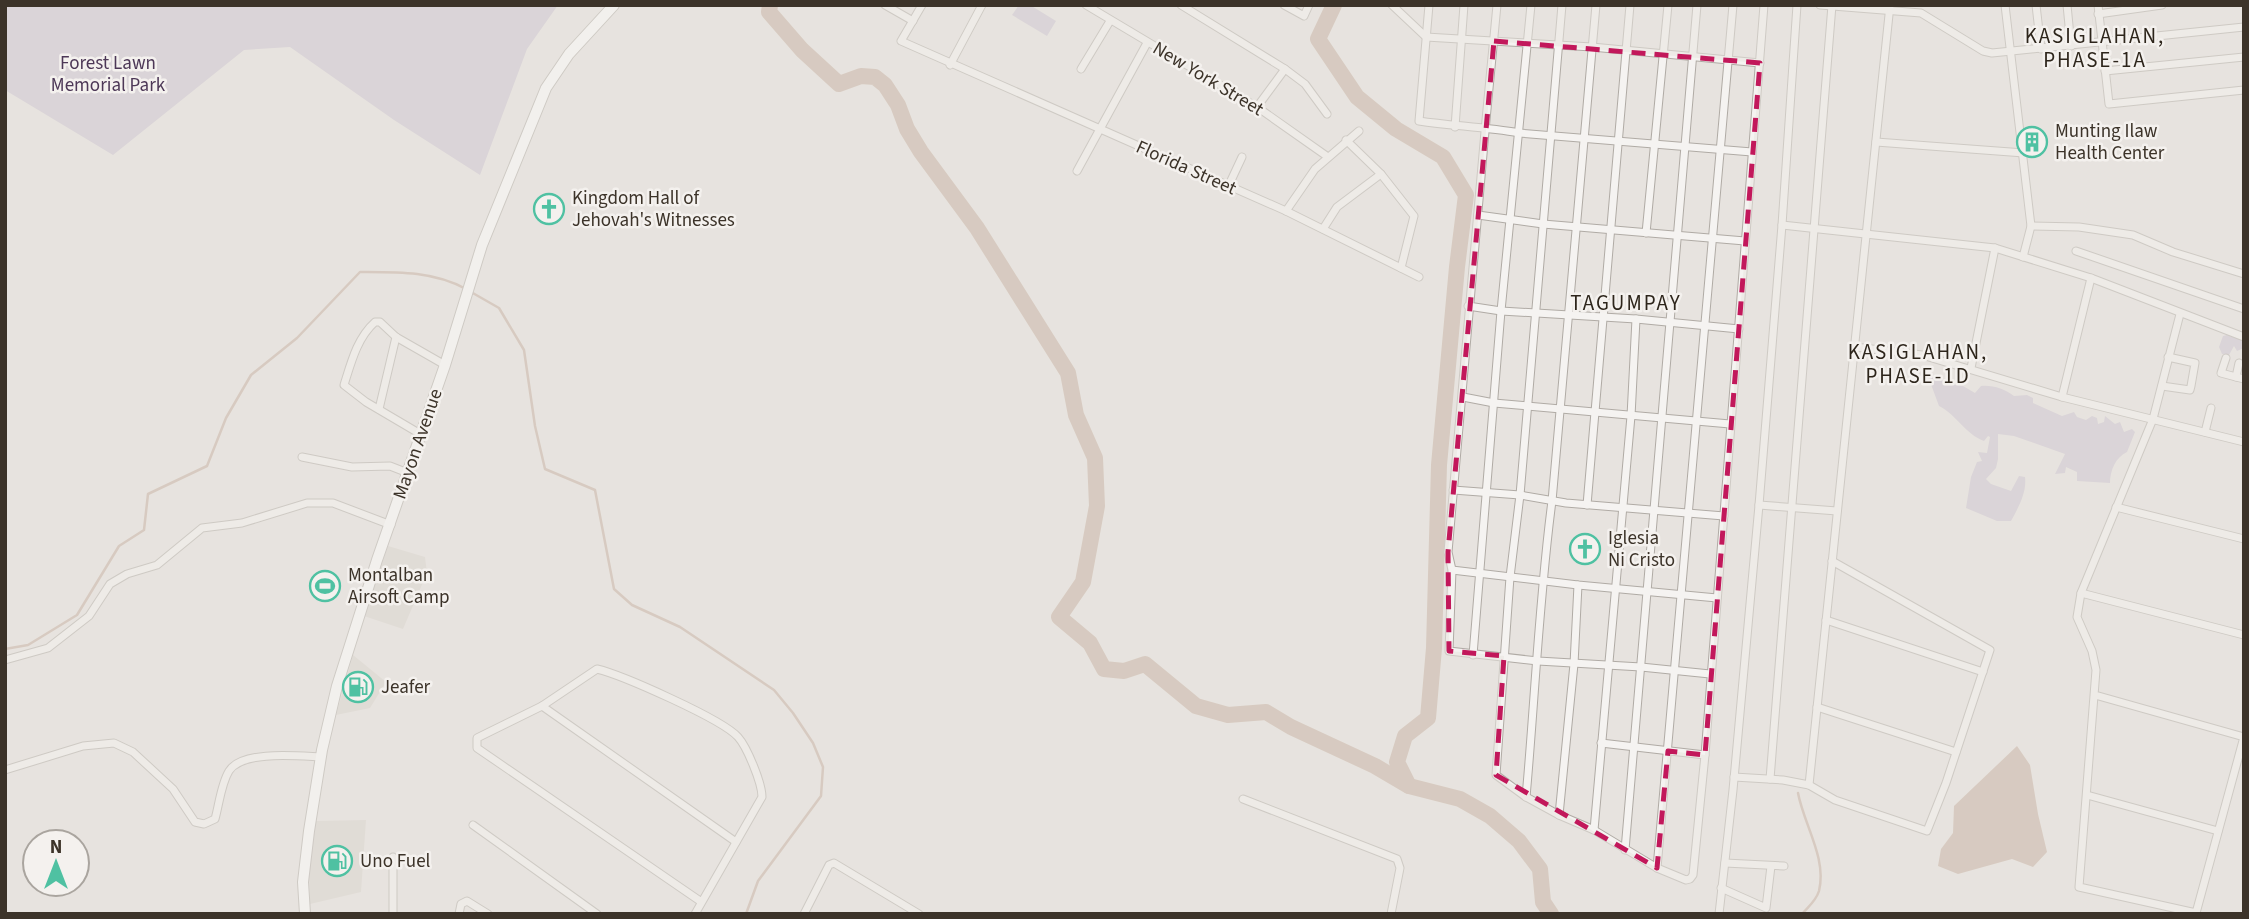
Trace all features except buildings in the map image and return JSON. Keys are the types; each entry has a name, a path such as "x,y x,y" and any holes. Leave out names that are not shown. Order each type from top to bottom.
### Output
{"main road":[{"name":"Mayon Avenue","path":"305,914 303,882 320,757 337,686 422,435 482,245 541,100 563,61 614,5"}],"street":[{"path":"885,5 913,21 922,5"},
{"path":"950,65 982,5"},
{"name":"New York Street","path":"1086,5 1257,107 1328,157"},
{"path":"1181,5 1285,69 1305,84 1327,114"},
{"path":"1284,5 1304,16 1309,5"},
{"path":"1392,5 1426,37 1592,47 1760,62"},
{"path":"1429,5 1419,121 1519,133 1752,152"},
{"path":"1455,127 1464,5"},
{"path":"1497,5 1448,552 1452,570 1449,651 1538,662 1641,667 1710,674"},
{"path":"1474,656 1501,311 1531,5"},
{"path":"1562,5 1520,495 1510,577 1496,775 1526,797 1594,830 1657,868 1685,880 1693,877 1705,755 1764,5"},
{"path":"1526,797 1542,581 1552,501 1596,5"},
{"path":"1587,505 1630,5"},
{"path":"1646,233 1668,5"},
{"path":"1625,850 1698,5"},
{"path":"1657,868 1733,5"},
{"path":"1718,914 1734,777 1759,505 1797,5"},
{"path":"1820,5 1890,7 1921,13 1987,53 2011,53 2244,27"},
{"path":"2005,5 2031,226 2023,257"},
{"path":"2036,5 2041,49"},
{"path":"2067,5 2071,46"},
{"path":"2162,5 2098,9 2109,104 2244,90"},
{"path":"1770,779 1832,6"},
{"path":"1810,785 1890,7"},
{"name":"Florida Street","path":"913,21 901,41 950,65 1286,211 1419,277"},
{"path":"1081,69 1110,21"},
{"path":"1077,171 1147,43"},
{"path":"2105,71 2244,57"},
{"path":"1257,107 1285,69"},
{"path":"1286,211 1306,180 1359,131"},
{"path":"1346,141 1381,174 1414,216 1401,268"},
{"path":"1876,142 2024,153"},
{"path":"1228,187 1242,156"},
{"path":"1323,229 1337,207 1381,174"},
{"path":"1478,215 1510,221 1745,241"},
{"path":"1782,225 1996,248 2091,278 2244,337"},
{"path":"2031,226 2079,227 2133,235 2173,253 2244,274"},
{"path":"1971,368 1996,248"},
{"path":"2076,250 2244,309"},
{"path":"2062,397 2091,278"},
{"path":"1468,306 1501,311 1636,319 1740,329"},
{"path":"2095,695 2244,737 2196,913 2079,887 2096,670 2092,650 2077,617 2081,593 2153,419 2180,314"},
{"path":"1594,830 1631,416 1636,319"},
{"path":"422,435 344,386 355,350 368,328 375,322 380,322 396,337 445,365"},
{"path":"379,409 396,337"},
{"path":"1855,347 1922,355 2062,397 2244,442"},
{"path":"2162,386 2190,390 2191,386 2195,363 2168,357"},
{"path":"2226,358 2221,373 2240,378 2239,363"},
{"path":"1463,397 1494,403 1730,424"},
{"path":"2205,432 2211,408"},
{"path":"302,457 364,468 390,466 408,474"},
{"path":"1453,491 1520,495 1587,505 1724,516"},
{"path":"5,660 48,648 89,616 110,584 127,574 157,565 202,528 242,523 307,503 333,503 391,525"},
{"path":"1759,505 1838,511"},
{"path":"2116,507 2244,539"},
{"path":"1734,777 1810,785 1835,800 1927,831 1956,752 1989,648 1832,561"},
{"path":"1452,570 1479,575 1717,598"},
{"path":"1559,815 1574,664 1578,585"},
{"path":"2081,593 2244,635"},
{"path":"1826,620 1983,672"},
{"path":"695,914 762,793 740,739 727,728 659,694 597,669 542,706 477,738 477,748 701,901"},
{"path":"542,706 736,842"},
{"path":"1817,706 1956,752"},
{"path":"5,769 83,746 114,743 128,748 153,770 179,795 195,822 204,824 215,819 228,775 237,764 267,757 320,757"},
{"path":"1601,743 1705,755"},
{"path":"2087,795 2218,831"},
{"path":"1243,799 1397,859 1399,868 1391,914"},
{"path":"473,825 597,914"},
{"path":"393,857 393,914"},
{"path":"804,914 829,865 834,863 919,914"},
{"path":"1725,863 1784,866"},
{"path":"1721,888 1766,908 1771,866"},
{"path":"459,914 461,904 468,901 488,914"}],"highlighted area":[{"path":"1494,41 1760,63 1705,755 1668,751 1657,868 1496,775 1504,656 1449,651 1448,552"}],"shaded area":[{"path":"388,546 425,557 427,573 403,629 364,616"},
{"path":"353,655 386,682 370,708 336,715"},
{"path":"2017,746 2030,765 2047,852 2033,867 2012,859 1958,874 1938,866 1941,849 1953,833 1954,806"},
{"path":"366,820 361,892 310,904 309,877 315,821"}],"green space":[{"name":"Forest Lawn Memorial Park","path":"5,5 558,5 527,49 480,175 394,120 290,47 244,50 113,155 5,90"},
{"path":"1019,5 1030,5 1056,21 1047,36 1012,15"},
{"path":"2223,336 2244,341 2244,348 2237,351 2234,346 2229,355 2222,354 2219,347"},
{"path":"1930,376 1963,386 1975,393 1981,386 1985,386 1999,388 2014,396 2027,395 2033,398 2033,403 2062,416 2074,412 2077,417 2086,420 2092,416 2097,418 2098,424 2104,422 2105,416 2115,424 2120,422 2124,432 2132,429 2135,432 2127,452 2114,464 2110,483 2077,481 2077,472 2066,467 2065,473 2055,474 2065,454 2014,436 1998,434 1996,468 1986,479 1991,484 2011,491 2019,476 2025,477 2025,489 2011,521 1997,521 1966,508 1971,477 1977,462 1982,461 1978,452 1987,453 1990,437 1984,441 1977,438 1939,406"}],"waterway":[{"path":"770,5 769,12 802,50 839,84 861,76 875,77 885,85 921,152 977,228 1068,373 1076,415 1095,458 1097,506 1083,582 1059,617 1090,643 1104,669 1124,671 1145,664 1196,706 1228,715 1266,712 1291,727 1375,766 1409,786 1460,799 1490,816 1519,841 1540,869 1543,902 1551,914"},
{"path":"1334,5 1318,39 1357,97 1396,129 1443,157 1466,195 1439,465 1434,648 1428,718 1405,736 1397,762 1409,786"},
{"path":"5,649 28,645 77,615 119,546 144,530 148,494 207,466 226,418 251,375 297,338 360,272 428,276 466,289"},
{"path":"471,292 499,308 524,350 535,426 545,469 595,490 614,589 632,605 680,627 774,690 813,743 823,767 821,796 758,881 746,914"},
{"path":"1798,793 1817,854 1821,879 1818,895 1802,914"}],"place":[{"name":"Munting Ilaw Health Center","path":"2032,142"},
{"name":"Kingdom Hall of Jehovah's Witnesses","path":"549,209"},
{"name":"Iglesia Ni Cristo","path":"1585,549"},
{"name":"Montalban Airsoft Camp","path":"325,586"},
{"name":"Jeafer","path":"358,687"},
{"name":"Uno Fuel","path":"337,861"}],"district":[{"name":"KASIGLAHAN, PHASE-1A","path":"2095,48"},
{"name":"TAGUMPAY","path":"1626,303"},
{"name":"KASIGLAHAN, PHASE-1D","path":"1918,364"}]}
